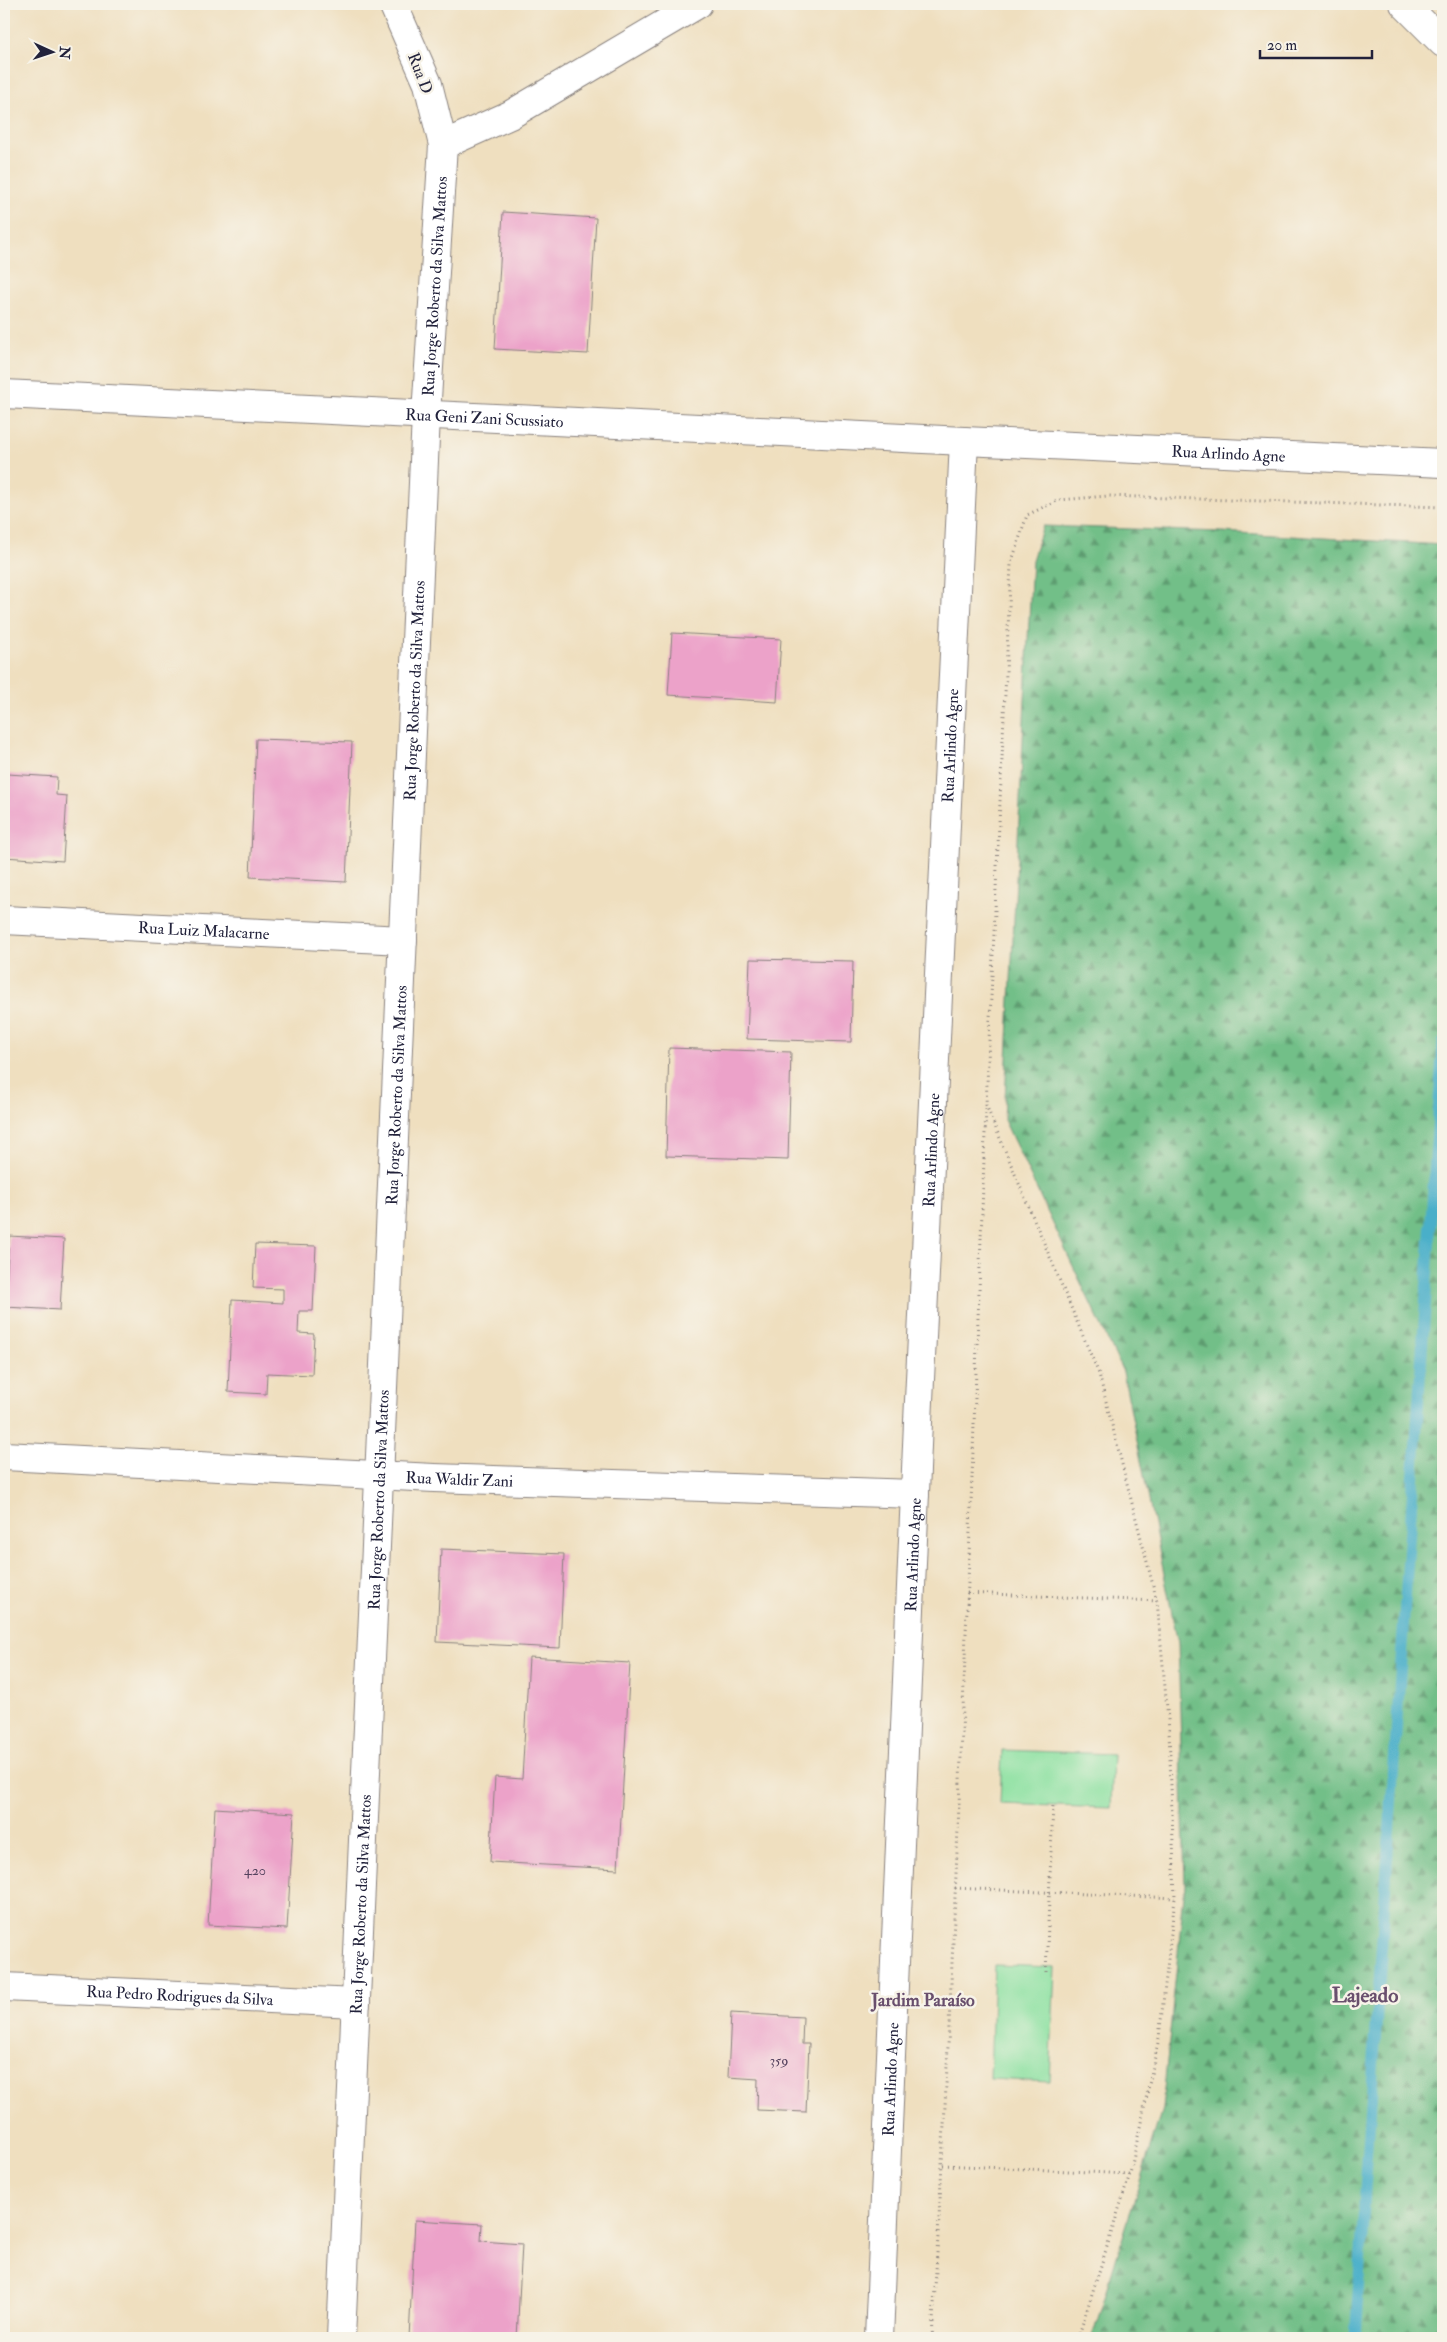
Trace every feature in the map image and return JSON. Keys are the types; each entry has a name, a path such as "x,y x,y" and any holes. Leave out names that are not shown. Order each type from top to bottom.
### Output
{"street":[{"name":"Rua D","path":"393,4 428,84 442,145"},
{"path":"442,145 510,115 698,4"},
{"path":"1404,4 1443,43"},
{"name":"Rua Jorge Roberto da Silva Mattos","path":"342,2338 426,415 442,145"},
{"name":"Rua Geni Zani Scussiato","path":"4,394 964,441"},
{"name":"Rua Arlindo Agne","path":"879,2338 915,1494 964,441 1443,463"},
{"name":"Rua Luiz Malacarne","path":"4,920 403,940"},
{"name":"Rua Waldir Zani","path":"4,1456 380,1476 915,1494"},
{"name":"Rua Pedro Rodrigues da Silva","path":"4,1987 356,2003"}],"path":[{"path":"932,2338 943,2165 986,1105 1011,564 1027,515 1058,500 1108,496 1443,507"},
{"path":"986,1105 1099,1374 1157,1601 1169,1730 1175,1898 1159,2038 1130,2174 1078,2338"},
{"path":"967,1593 1157,1601"},
{"path":"1046,1972 1053,1805"},
{"path":"955,1888 1175,1898"},
{"path":"943,2165 1130,2174"}],"green space":[{"path":"1043,526 1222,532 1443,545 1443,2338 1092,2338 1162,2109 1185,1885 1178,1643 1123,1372 1004,1120 1032,560"},
{"path":"1002,1750 1113,1754 1111,1808 1000,1804"},
{"path":"994,1965 1055,1967 1050,2082 990,2079"}],"building":[{"path":"503,212 596,218 588,354 495,349"},
{"path":"672,633 781,639 777,702 668,695"},
{"path":"256,739 352,742 346,882 250,877"},
{"path":"7,774 57,777 56,795 67,796 63,861 4,857"},
{"path":"750,959 853,961 851,1042 747,1039"},
{"path":"669,1048 791,1052 788,1160 666,1156"},
{"path":"9,1236 64,1239 60,1310 5,1307"},
{"path":"255,1244 316,1246 313,1311 299,1311 298,1333 314,1334 312,1375 267,1373 266,1394 228,1392 232,1300 283,1303 283,1289 253,1288"},
{"path":"441,1549 564,1554 560,1648 437,1642"},
{"path":"529,1657 630,1663 618,1869 490,1862 495,1777 522,1779"},
{"path":"215,1808 294,1813 287,1929 208,1925"},
{"path":"731,2013 803,2017 802,2044 809,2044 806,2112 757,2110 758,2079 728,2077"},
{"path":"415,2220 482,2224 481,2241 522,2244 517,2338 409,2338"}],"waterway":[{"path":"1355,2338 1443,1043"}],"district":[{"name":"Lajeado","path":"1365,1995"},
{"name":"Jardim Paraíso","path":"923,2000"}]}
